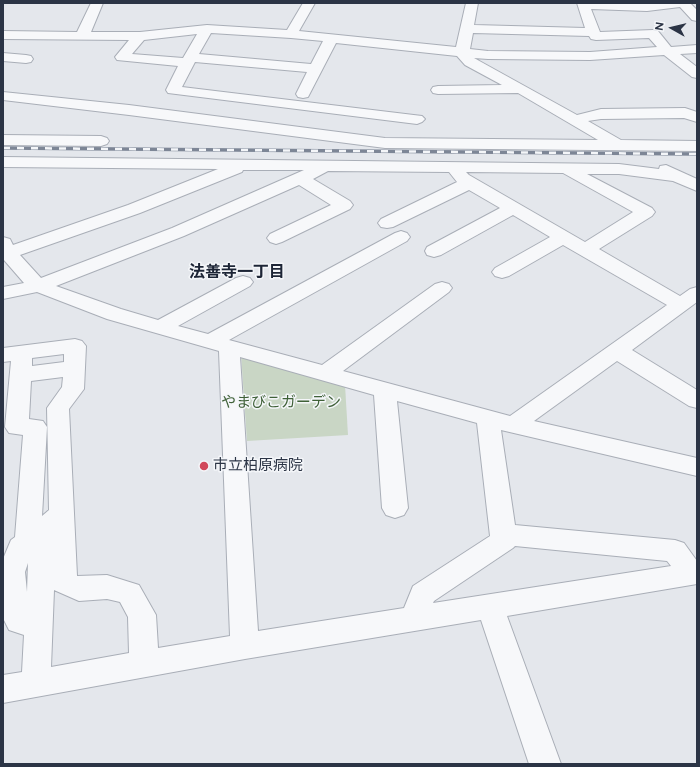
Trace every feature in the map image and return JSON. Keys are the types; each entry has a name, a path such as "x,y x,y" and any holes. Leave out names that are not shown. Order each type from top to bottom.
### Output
{"street":[{"path":"82,36 97,3"},
{"path":"291,34 309,3"},
{"path":"682,3 697,17"},
{"path":"697,6 682,3 647,7 584,4 593,32 596,36 653,34 667,51 697,74"},
{"path":"462,53 470,9 485,16"},
{"path":"3,35 140,36 207,29 291,34 488,55 590,56 697,49"},
{"path":"207,29 178,78 173,90 301,99 417,119"},
{"path":"466,29 593,32"},
{"path":"140,36 122,57 316,69"},
{"path":"301,99 331,39"},
{"path":"462,53 470,62 522,89 617,145 697,186"},
{"path":"3,57 26,59"},
{"path":"438,90 522,89"},
{"path":"486,103 522,89"},
{"path":"3,96 128,110 385,143 697,146"},
{"path":"574,120 601,114 685,114 697,117"},
{"path":"3,140 101,141"},
{"path":"3,293 38,286 178,232 329,165 369,151 385,143"},
{"path":"3,162 619,169 678,176"},
{"path":"245,164 134,209 5,251 38,286 114,314 324,374 513,425 697,467"},
{"path":"454,168 463,179 469,183 585,250 691,300"},
{"path":"567,169 646,212 585,250"},
{"path":"276,238 344,205 299,178"},
{"path":"387,223 469,183"},
{"path":"434,251 513,208"},
{"path":"220,344 401,237"},
{"path":"502,272 564,237"},
{"path":"160,327 243,282"},
{"path":"324,374 442,288"},
{"path":"513,425 616,351 691,300"},
{"path":"220,344 245,646"},
{"path":"36,683 39,628 35,427 17,427 15,361 75,346 73,389 58,408 64,584 79,589 107,587 129,592 142,614 144,664"},
{"path":"616,351 697,400"},
{"path":"386,390 395,508"},
{"path":"414,619 423,594 504,541 488,418"},
{"path":"36,537 62,513"},
{"path":"503,534 675,551 694,573"},
{"path":"3,689 245,646 694,573"},
{"path":"490,606 545,764"}],"green space":[{"name":"やまびこガーデン","path":"241,354 345,385 348,435 247,441"}],"railway":[{"path":"3,148 697,154"}],"place":[{"name":"市立柏原病院","path":"204,466"}],"district":[{"name":"法善寺一丁目","path":"237,272"}]}
